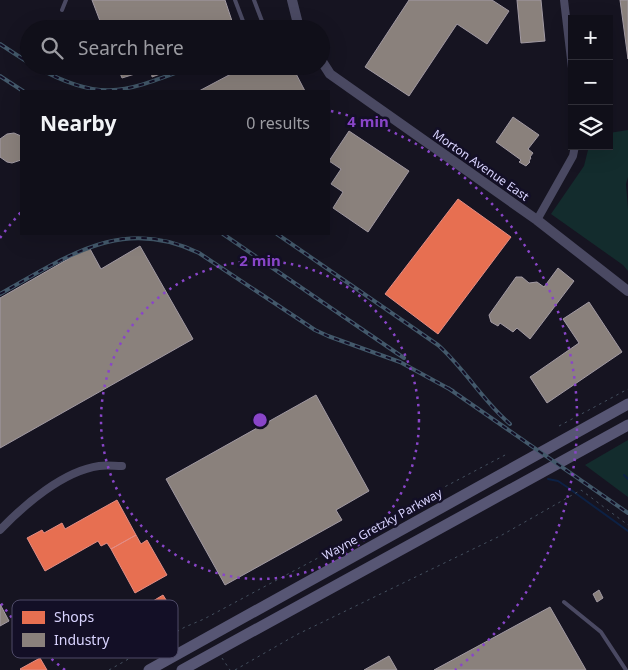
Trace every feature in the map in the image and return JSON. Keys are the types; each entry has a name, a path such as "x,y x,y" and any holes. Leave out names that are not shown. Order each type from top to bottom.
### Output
{"main road":[{"name":"Wayne Gretzky Parkway","path":"178,654 628,404"},
{"path":"182,670 512,490 628,424"},
{"name":"Wayne Gretzky Parkway","path":"149,670 170,658"}],"street":[{"path":"292,0 297,20"},
{"path":"564,0 571,60"},
{"name":"Morton Avenue East","path":"330,74 537,220 628,291"},
{"path":"537,220 573,156 574,150"},
{"path":"0,530 16,513 44,492 75,474 99,466 122,466"}],"lane":[{"path":"62,10 66,0"},
{"path":"235,0 243,20"},
{"path":"254,0 262,20"},
{"path":"564,602 602,632 626,670"}],"path":[{"path":"559,426 628,389"},
{"path":"178,631 359,536 378,522 507,454"},
{"path":"234,670 296,635 502,535 581,490 628,525"},
{"path":"218,651 230,670"},
{"path":"109,670 130,658"}],"green space":[{"path":"628,130 628,177 626,184 628,271 623,265 551,214 584,166 588,150 613,150 613,132"},
{"path":"628,440 628,497 585,465"}],"building: Shops":[{"path":"458,199 511,237 438,334 385,294"},
{"path":"117,500 136,535 111,549 107,543 101,546 98,541 45,571 27,538 42,530 44,533 62,523 65,529"},
{"path":"136,535 141,544 147,540 167,575 135,593 111,549"},
{"path":"163,595 166,600 155,600"},
{"path":"40,658 47,670 20,669"}],"building: Industry":[{"path":"92,0 225,0 232,20 100,20"},
{"path":"409,0 492,0 509,11 487,44 457,24 409,96 365,67"},
{"path":"517,0 541,0 545,41 521,43"},
{"path":"620,0 628,0 628,59"},
{"path":"121,75 132,75 122,78"},
{"path":"229,75 297,75 304,90 201,90"},
{"path":"513,117 539,135 528,149 533,153 530,157 530,162 526,166 519,162 521,160 496,142"},
{"path":"349,131 409,171 368,232 333,208 343,192 331,184 341,169 330,162"},
{"path":"14,133 20,136 20,160 12,163 0,157 0,139 7,134"},
{"path":"140,246 193,339 0,448 0,298 89,247 101,269"},
{"path":"558,268 574,281 530,339 517,328 513,332 500,323 498,326 491,322 489,315 516,277 522,277 529,283 537,282 544,287"},
{"path":"589,302 622,352 547,403 530,377 579,343 563,319"},
{"path":"316,395 369,491 336,510 342,520 225,585 166,479"},
{"path":"599,590 603,598 597,602 593,594"},
{"path":"0,604 9,621 0,626"},
{"path":"550,607 586,670 434,670"},
{"path":"389,656 397,670 364,670"}],"waterway":[{"path":"624,475 628,479"},
{"path":"548,479 558,481 628,531"}],"railway":[{"path":"0,44 20,57"},
{"path":"52,75 79,86 97,90"},
{"path":"114,90 131,87 169,75"},
{"path":"0,76 21,90"},
{"path":"97,90 114,90"},
{"path":"224,235 404,358"},
{"path":"278,235 438,345 510,424"},
{"path":"0,294 72,255 96,245 120,240 145,238 171,242 199,253 315,330 400,362 453,391"},
{"path":"448,388 628,513"}]}
